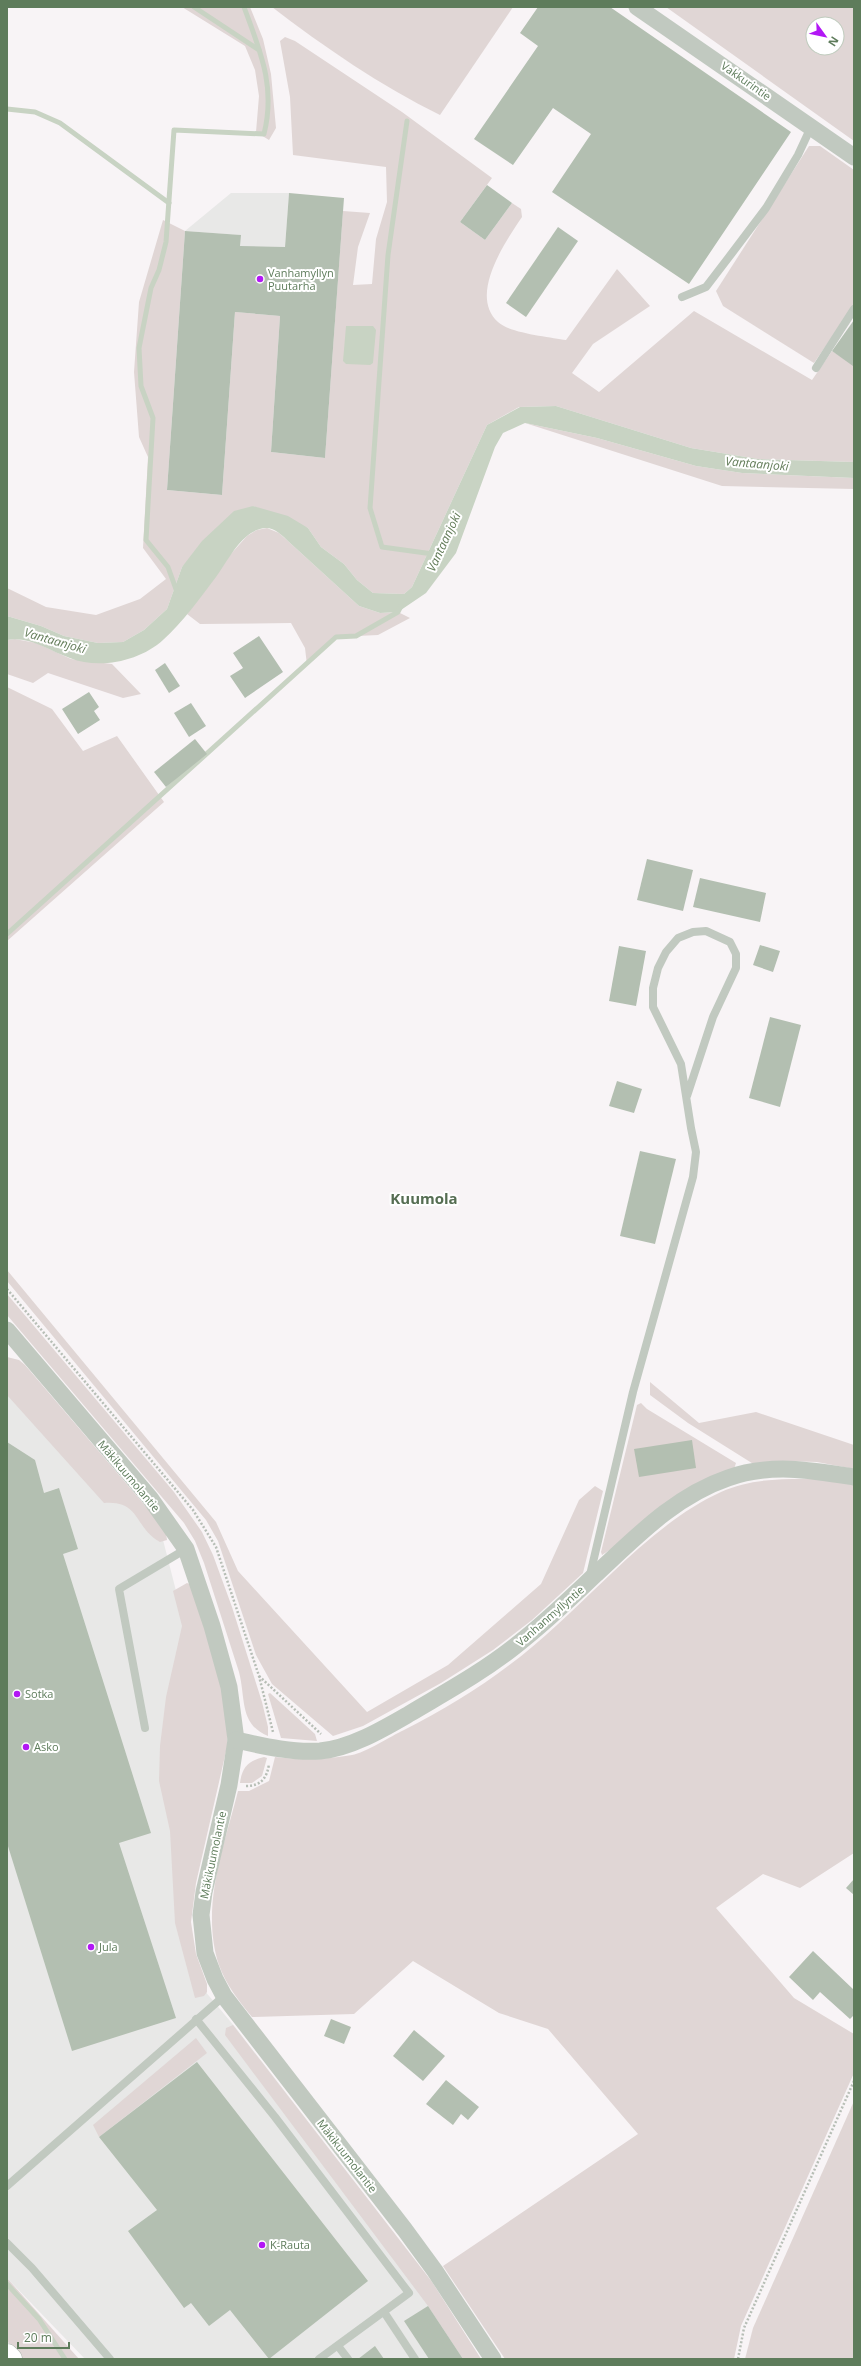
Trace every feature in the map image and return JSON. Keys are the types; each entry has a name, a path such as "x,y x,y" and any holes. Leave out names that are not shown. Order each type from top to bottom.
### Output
{"highway":[{"path":"7,2355 11,2359"}],"street":[{"name":"Vakkurintie","path":"637,7 854,157"},
{"name":"Mäkikuumolantie","path":"7,1330 150,1498 186,1550 212,1626 228,1687 236,1740 229,1785 205,1886 201,1915 205,1953 215,1979 224,1996 435,2271 493,2359"},
{"name":"Vanhanmyllyntie","path":"236,1740 300,1751 321,1751 341,1746 396,1722 462,1683 514,1647 654,1521 680,1502 728,1478 767,1469 788,1468 854,1477"}],"lane":[{"path":"682,297 706,287 766,208 798,155 811,127"},
{"path":"816,368 854,310"},
{"path":"588,1582 633,1392 693,1177 696,1152 686,1096 681,1064 653,1008 653,988 658,968 666,952 678,938 693,932 706,931 730,942 736,954 736,968 713,1017 686,1096"},
{"path":"145,1728 118,1589 186,1550"},
{"path":"7,2186 224,1996"},
{"path":"196,2019 275,2117 409,2293 319,2359"},
{"path":"7,2243 32,2268 110,2359"},
{"path":"384,2312 415,2359"},
{"path":"338,2346 348,2359"}],"path":[{"path":"259,1676 326,1738 341,1746"},
{"path":"738,2359 744,2328 854,2082"}],"shaded area":[{"path":"182,7 250,7 263,39 271,74 276,128 269,140 256,132 259,96 255,70 245,46"},
{"path":"272,7 513,7 440,115 396,92 353,65"},
{"path":"666,7 854,7 854,141"},
{"path":"285,37 295,41 402,112 492,178 460,222 485,240 512,203 521,209 522,217 499,254 488,283 487,298 490,311 503,326 520,332 566,340 617,269 650,306 593,344 572,373 599,392 694,311 812,380 832,351 854,365 854,462 758,459 691,448 556,406 519,407 487,425 412,587 404,594 373,593 357,580 344,564 321,547 308,528 253,506 182,567 167,609 144,630 123,642 98,643 64,636 41,626 7,616 7,588 46,607 96,615 140,599 166,579 143,548 148,457 139,437 134,372 139,302 163,220 185,231 167,490 222,495 235,312 280,316 271,452 325,458 343,211 370,213 358,247 353,285 372,284 376,239 387,202 386,167 293,155 290,97 280,41"},
{"path":"809,146 820,146 854,170 854,305 814,363 723,306 716,291"},
{"path":"231,193 289,193 285,247 240,246 240,235 185,231"},
{"path":"525,423 597,438 696,466 742,473 854,478 854,489 722,486"},
{"path":"267,528 279,533 359,606 380,613 398,612 410,618 378,635 336,637 307,665 305,648 291,623 200,624 187,614 230,555 247,536 257,530"},
{"path":"15,639 36,643 71,659 112,664 141,694 123,698 48,673 33,683 7,674 7,640"},
{"path":"7,687 52,709 83,751 117,736 164,802 7,941"},
{"path":"7,1270 216,1522 238,1571 367,1712 448,1665 541,1584 579,1500 595,1486 603,1491 583,1573 532,1620 493,1650 441,1683 363,1726 333,1736 272,1684 256,1655 218,1541 206,1520 7,1281"},
{"path":"7,1294 174,1492 202,1532 213,1555 232,1607 262,1702 268,1727 268,1736 252,1725 245,1710 239,1672 204,1563 195,1541 184,1523 7,1315"},
{"path":"7,1357 19,1360 25,1365 159,1522 166,1533 167,1540 160,1542 152,1536 145,1530 131,1510 125,1506 116,1503 104,1503 7,1395"},
{"path":"7,1361 162,1536 186,1630 168,1763 199,1984 235,2027 432,2282 481,2359 85,2359 7,2278"},
{"path":"650,1382 699,1423 756,1412 854,1445 854,1469 817,1462 786,1461 755,1465 688,1423 650,1395"},
{"path":"641,1403 647,1409 736,1463 734,1469 602,1555 601,1552 637,1405"},
{"path":"825,1479 854,1485 854,1853 800,1888 763,1874 716,1908 794,1998 854,2034 854,2073 741,2326 734,2359 505,2359 443,2266 638,2134 548,2029 499,2013 413,1961 354,2014 252,2017 233,1992 219,1965 214,1943 212,1922 216,1878 238,1791 249,1791 269,1781 275,1757 314,1759 357,1754 399,1733 465,1696 522,1656 540,1641 634,1552 676,1518 698,1504 733,1487 759,1481"},
{"path":"187,1583 192,1585 217,1665 225,1706 227,1726 227,1747 196,1883 191,1922 196,1954 207,1984 207,1992 204,1996 195,1998 175,1923 170,1831 159,1781 160,1746 166,1697 182,1626 173,1591"},
{"path":"270,1693 315,1734 317,1741 281,1738 268,1694"},
{"path":"264,1757 267,1758 262,1776 252,1783 240,1783 244,1769 254,1760"},
{"path":"233,2025 432,2282 481,2359 463,2359 428,2306 225,2035 226,2028"},
{"path":"196,2038 207,2053 99,2137 93,2125"},
{"path":"854,2101 854,2359 745,2359 753,2328"},
{"path":"7,2278 79,2359 22,2358 7,2341"}],"water":[{"path":"346,326 373,326 376,330 373,363 370,365 346,364 343,361"},
{"name":"Vantaanjoki","path":"556,406 691,448 758,459 854,462 854,478 742,473 696,466 597,438 525,423 503,433 495,447 456,553 426,593 398,612 380,613 359,606 281,535 273,529 263,528 258,529 242,540 204,593 177,626 163,640 143,653 131,658 106,663 81,662 32,642 15,639 7,640 7,616 41,626 64,636 98,643 123,642 144,630 167,609 182,567 202,541 234,511 253,506 288,516 308,528 321,547 344,564 357,580 373,593 404,594 412,587 487,425 520,407"}],"building":[{"path":"538,7 610,7 791,132 689,284 552,192 591,134 553,108 513,165 474,139 538,46 520,33"},
{"path":"487,185 512,203 485,240 460,222"},
{"path":"289,193 344,198 325,458 271,452 280,316 235,312 222,495 167,490 185,231 241,235 240,246 285,247"},
{"path":"558,227 578,241 526,317 506,303"},
{"path":"854,320 854,365 853,366 832,351"},
{"path":"259,636 283,672 245,698 230,676 243,668 233,653"},
{"path":"165,663 180,686 169,693 155,670"},
{"path":"89,692 99,707 94,711 100,720 78,734 62,709"},
{"path":"191,703 206,726 189,737 174,713"},
{"path":"195,739 207,754 166,787 154,772"},
{"path":"647,859 693,870 683,911 637,900"},
{"path":"700,878 766,893 760,922 693,907"},
{"path":"760,945 780,951 773,972 753,965"},
{"path":"619,946 646,951 636,1006 609,1001"},
{"path":"770,1017 801,1025 780,1107 749,1098"},
{"path":"617,1081 642,1089 634,1113 609,1106"},
{"path":"640,1151 676,1159 655,1244 620,1236"},
{"path":"692,1440 696,1468 639,1477 634,1449"},
{"path":"7,1442 35,1460 44,1493 59,1488 78,1549 63,1554 151,1833 119,1843 176,2018 72,2051 7,1843"},
{"path":"854,1879 854,1895 846,1888"},
{"path":"813,1951 854,1990 854,2015 850,2019 820,1992 813,2000 789,1977"},
{"path":"331,2019 351,2027 344,2044 324,2036"},
{"path":"414,2030 445,2056 423,2081 393,2056"},
{"name":"K-Rauta","path":"197,2062 368,2281 269,2359 230,2310 209,2326 191,2303 184,2308 128,2231 157,2210 99,2137"},
{"path":"446,2080 479,2107 468,2120 461,2114 453,2125 426,2104"},
{"path":"428,2306 463,2359 429,2359 404,2321"},
{"path":"375,2346 384,2359 358,2359"}],"waterway":[{"path":"194,7 259,50"},
{"path":"177,592 168,567 146,540 153,418 141,386 139,348 151,288 159,270 166,242 174,130 264,134 267,117 267,84 261,54 244,7"},
{"path":"7,109 35,112 60,123 169,203"},
{"name":"Vantaanjoki","path":"407,121 388,255 370,508 382,547 433,554"},
{"path":"7,934 336,637 356,636 398,612 401,606"},
{"path":"7,2284 39,2319 65,2359"}],"place":[{"name":"Vanhamyllyn Puutarha","path":"260,279"},
{"name":"Sotka","path":"17,1694"},
{"name":"Asko","path":"26,1747"},
{"name":"Jula","path":"91,1947"},
{"name":"K-Rauta","path":"262,2245"}],"district":[{"name":"Kuumola","path":"424,1199"}]}
